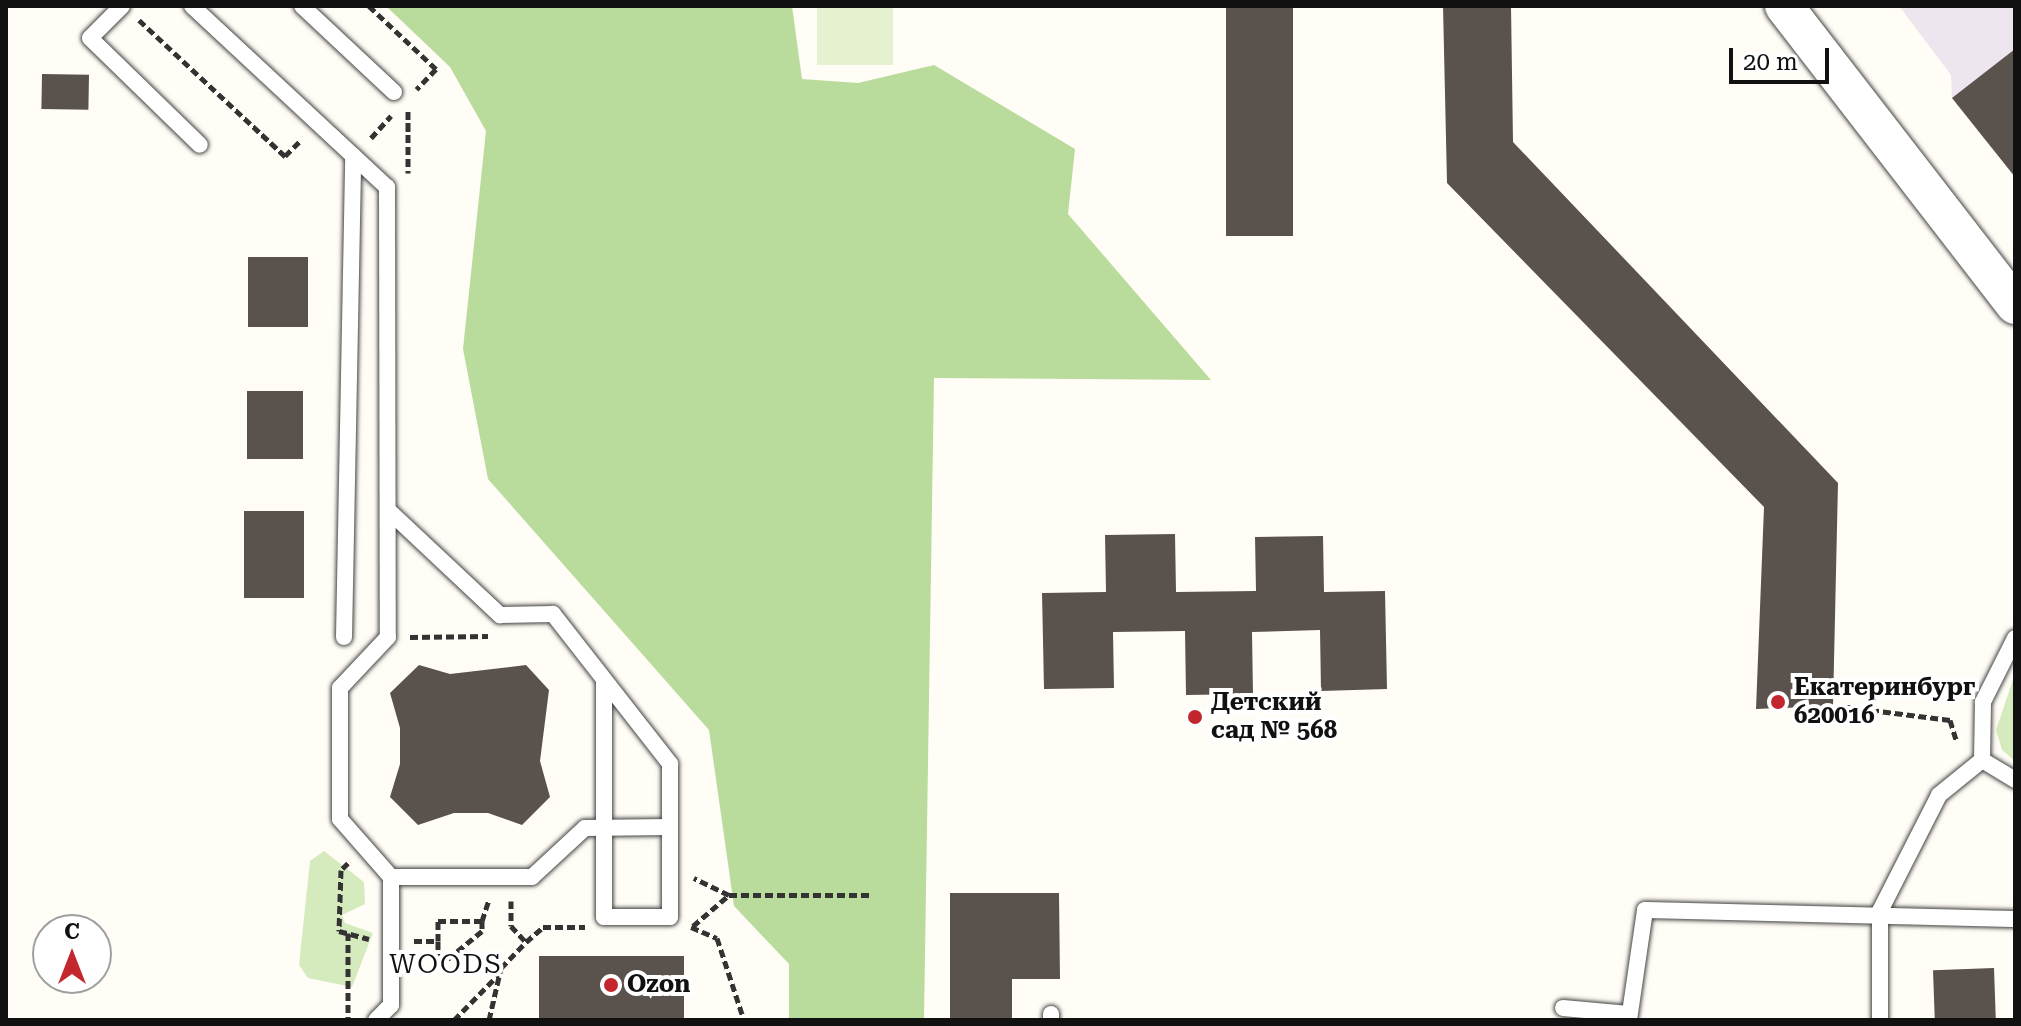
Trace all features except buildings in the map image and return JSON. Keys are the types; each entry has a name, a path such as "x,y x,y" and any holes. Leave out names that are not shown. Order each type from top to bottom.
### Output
{"street":[{"path":"1784,6 2009,286"}],"lane":[{"path":"192,6 387,187 388,637 340,688 340,819 391,877 391,1005 376,1020"},
{"path":"302,6 394,92"},
{"path":"129,11 90,38 200,145"},
{"path":"344,637 353,156"},
{"path":"388,510 500,615 553,614 670,764 670,917 604,917 604,680"},
{"path":"1880,1020 1880,911 1939,795 1982,760 1983,702 2015,638"},
{"path":"1982,760 2015,780"},
{"path":"391,877 532,877 585,828 670,827"},
{"path":"1563,1008 1629,1017 1645,910 1880,911 2015,919"}],"path":[{"path":"129,11 285,156 317,123"},
{"path":"409,637 497,636"},
{"path":"1847,707 1950,720 1965,774"},
{"path":"365,846 341,870 339,931 391,941 438,941"},
{"path":"692,877 729,895 871,895"},
{"path":"511,890 511,926 526,942"},
{"path":"729,895 692,927 717,938 744,1020"},
{"path":"482,921 482,931 438,967 438,921 482,921 489,915"},
{"path":"454,1020 543,927"},
{"path":"348,933 348,1020"},
{"path":"489,1020 500,974"}],"shaded area":[{"path":"1899,6 2015,6 2015,177 1952,98 1951,75"}],"green space":[{"path":"386,6 792,6 802,79 858,83 934,65 1075,149 1068,214 1211,380 934,378 924,1020 789,1020 789,964 734,906 709,730 488,479 463,349 486,131 450,67"},
{"path":"817,6 893,6 893,65 817,65"},
{"path":"2015,674 2015,761 2002,750 1996,730"},
{"path":"324,851 364,882 365,904 342,915 345,923 373,933 352,987 308,978 299,965 310,861"}],"place":[{"name":"Екатеринбург 620016","path":"1778,702"},
{"name":"Детский сад № 568","path":"1195,717"},
{"name":"Ozon","path":"611,985"}],"district":[{"name":"WOODS","path":"446,965"}]}
